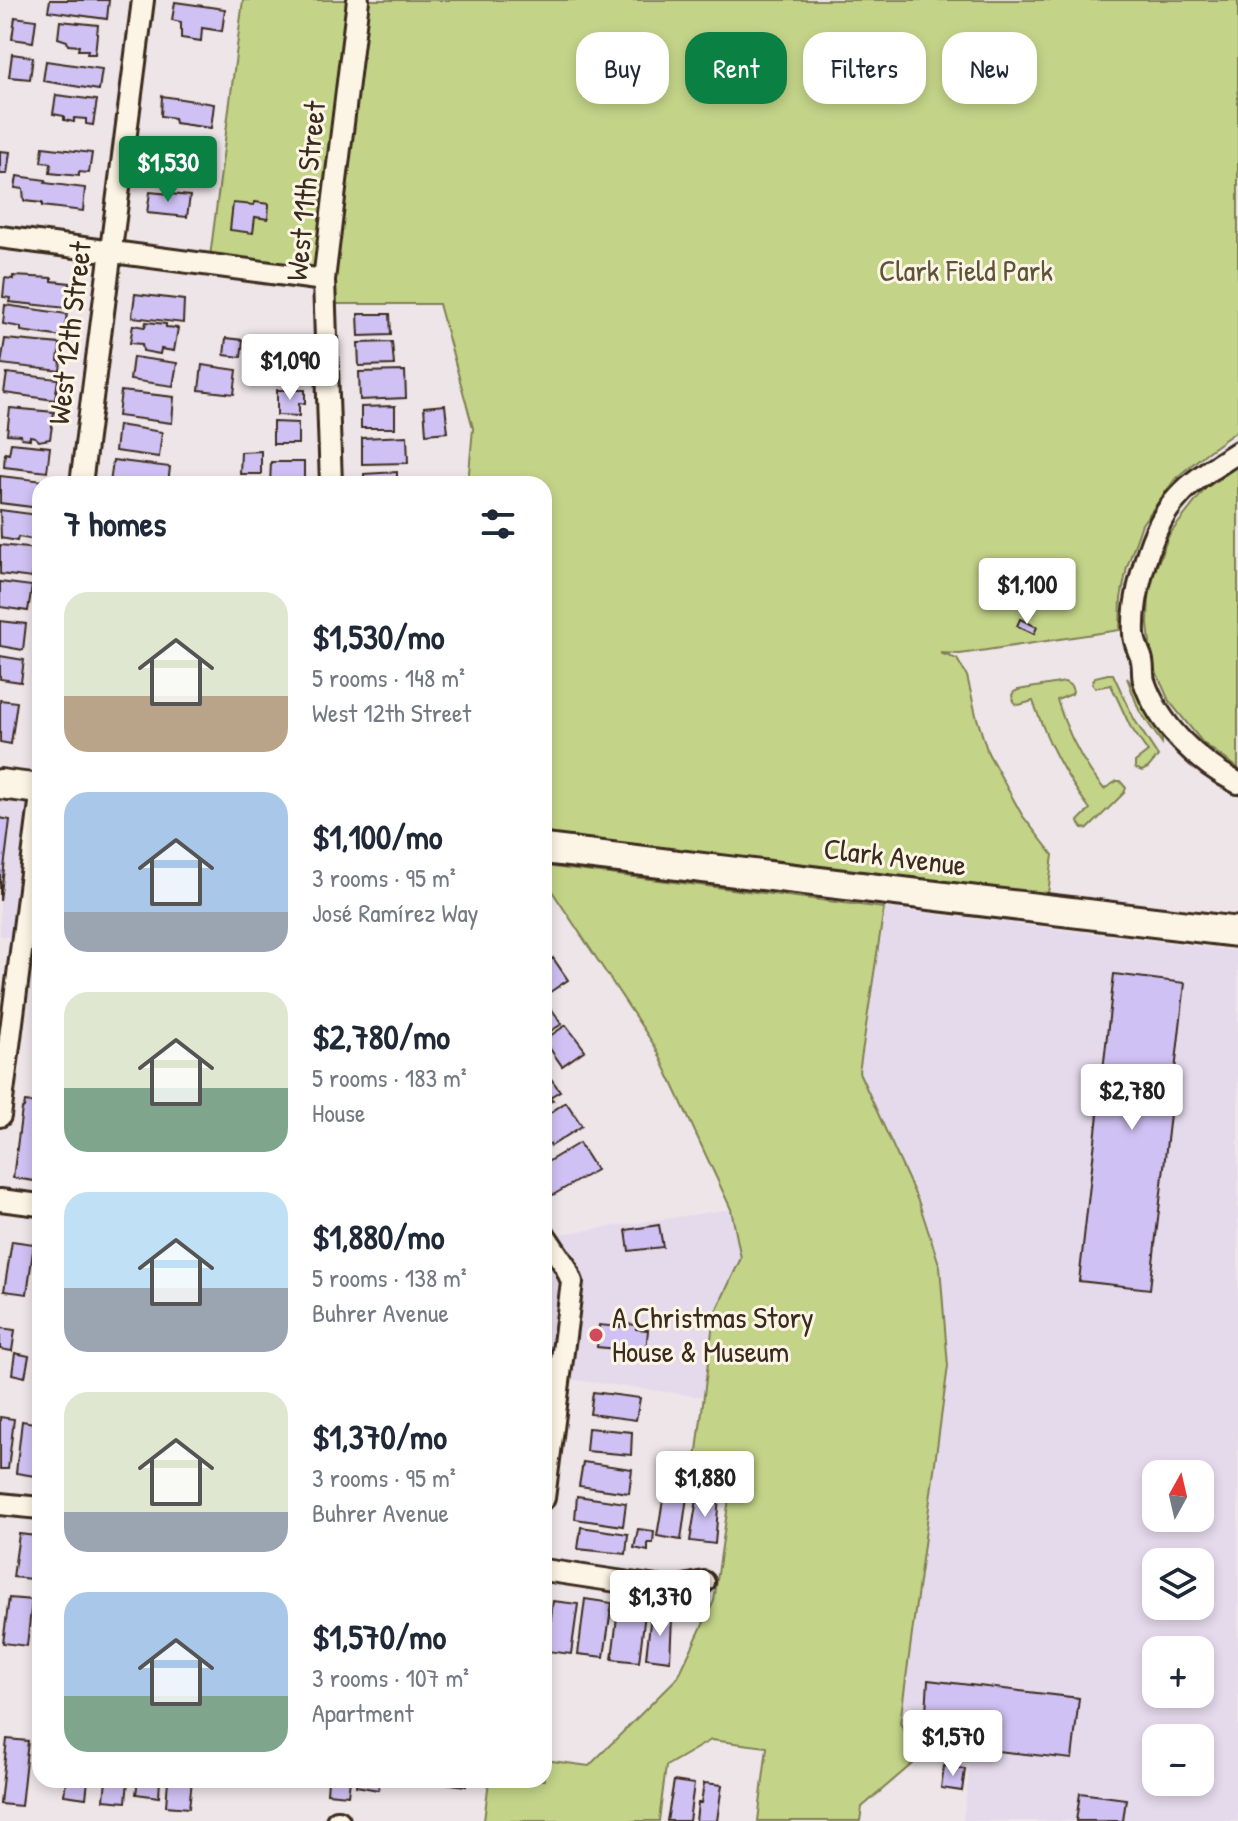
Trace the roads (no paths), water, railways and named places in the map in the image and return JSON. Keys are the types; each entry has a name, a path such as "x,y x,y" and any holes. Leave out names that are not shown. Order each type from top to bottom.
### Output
{"street":[{"name":"West 12th Street","path":"82,476 143,0"},
{"name":"West 11th Street","path":"331,476 324,280 358,0"},
{"path":"0,237 324,280"},
{"path":"1238,452 1203,475 1178,497 1159,524 1149,546 1137,590 1134,633 1142,658 1144,680 1171,729 1186,747 1238,783"},
{"path":"0,784 32,788"},
{"name":"Clark Avenue","path":"552,850 1238,932"},
{"path":"0,1116 32,866"},
{"path":"0,1200 32,1204"},
{"path":"552,1246 572,1282 552,1436"},
{"path":"552,1265 566,1267"},
{"path":"0,1504 32,1507"},
{"path":"552,1571 670,1589 704,1582"}],"place":[{"name":"A Christmas Story House & Museum","path":"596,1335"}],"park label":[{"name":"Clark Field Park","path":"966,271"}]}
